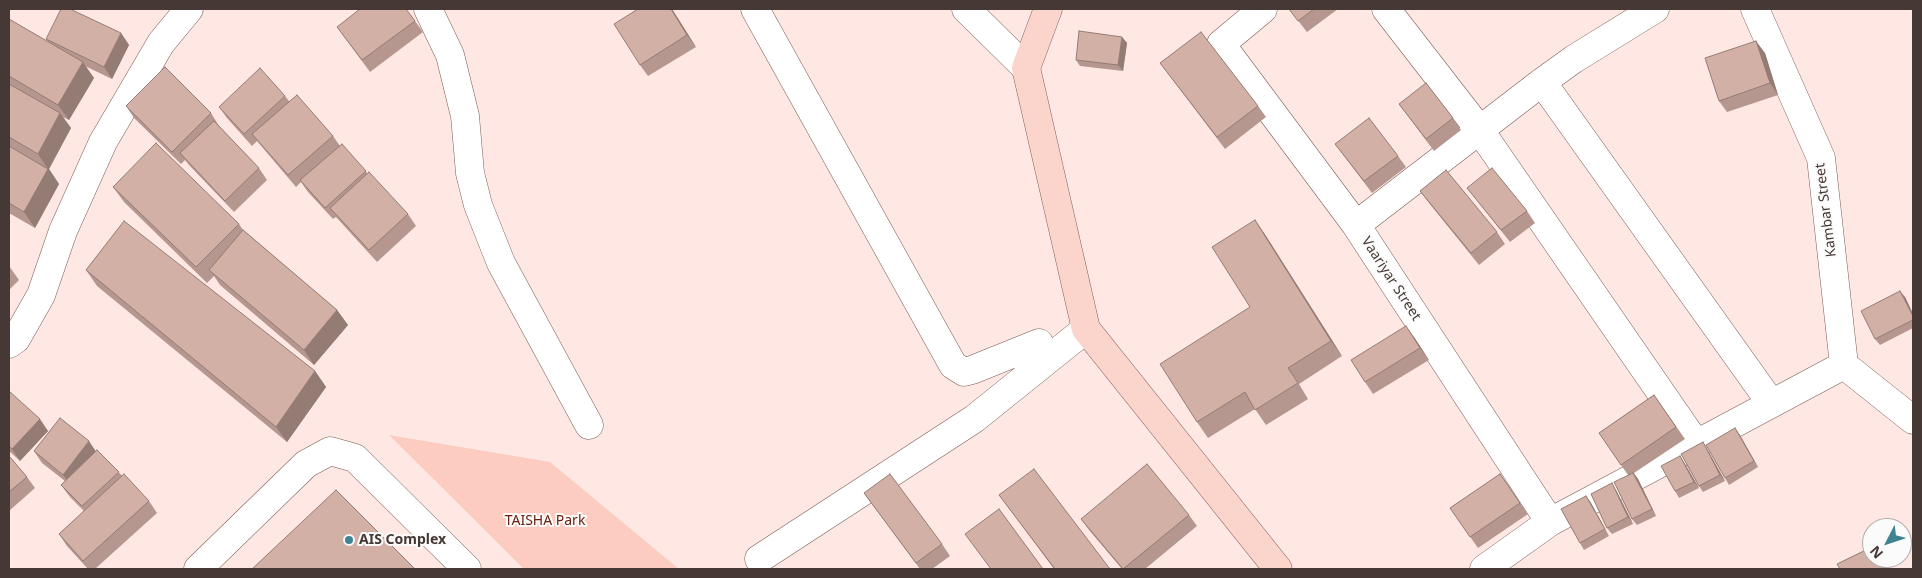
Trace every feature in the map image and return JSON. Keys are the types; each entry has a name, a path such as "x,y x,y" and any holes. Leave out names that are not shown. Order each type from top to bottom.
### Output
{"street":[{"path":"9,344 16,339 40,295 63,231 103,142 161,43 189,9"},
{"path":"428,9 450,54 465,116 470,173 478,205 501,263 589,425"},
{"path":"755,9 953,365 964,372 972,370 1039,343"},
{"path":"966,9 1026,68 1086,329 1278,569"},
{"path":"1026,68 1048,9"},
{"name":"Vaariyar Street","path":"1263,9 1221,44 1356,225 1550,522"},
{"path":"1386,9 1479,129 1697,445"},
{"path":"1356,225 1542,82 1574,59 1656,9"},
{"name":"Kambar Street","path":"1754,9 1821,158 1844,365"},
{"path":"1542,82 1771,403"},
{"path":"760,559 974,419 1086,329"},
{"path":"1484,569 1550,522 1844,365 1913,420"},
{"path":"198,569 306,464 330,451 355,458 467,569"}],"green space":[{"name":"TAISHA Park","path":"389,435 550,462 679,569 524,569"}],"building":[{"path":"61,9 70,9 121,33 104,67 46,39"},
{"path":"360,9 406,9 415,21 362,60 337,27"},
{"path":"638,9 671,9 687,35 640,65 614,24"},
{"path":"1289,9 1314,9 1298,21"},
{"path":"9,19 83,62 58,105 9,76"},
{"path":"1079,31 1122,37 1118,65 1076,60"},
{"path":"1201,32 1258,106 1217,137 1160,63"},
{"path":"1756,41 1770,83 1719,101 1705,58"},
{"path":"165,67 211,113 172,152 126,106"},
{"path":"260,68 285,96 244,134 219,107"},
{"path":"1426,83 1453,118 1426,139 1399,104"},
{"path":"9,84 60,113 38,154 9,137"},
{"path":"297,95 333,136 288,175 252,134"},
{"path":"1369,118 1398,156 1364,181 1335,144"},
{"path":"214,121 259,168 225,201 180,153"},
{"path":"156,143 239,224 196,267 113,187"},
{"path":"342,144 366,171 325,208 300,180"},
{"path":"9,146 48,169 24,212 9,203"},
{"path":"1492,168 1527,211 1501,230 1467,188"},
{"path":"1446,170 1497,232 1471,253 1420,191"},
{"path":"369,172 408,214 369,250 330,208"},
{"path":"1255,220 1331,341 1288,368 1298,383 1255,410 1245,392 1197,422 1160,364 1250,307 1212,247"},
{"path":"124,221 315,371 276,427 86,270"},
{"path":"243,230 337,310 304,350 209,270"},
{"path":"1900,291 1913,316 1913,320 1875,339 1861,311"},
{"path":"1406,326 1420,348 1365,382 1351,360"},
{"path":"9,391 40,419 12,449 9,446"},
{"path":"1654,395 1676,427 1621,465 1599,433"},
{"path":"60,418 89,441 63,475 34,451"},
{"path":"1735,428 1754,461 1725,478 1706,445"},
{"path":"1703,442 1720,475 1699,486 1681,454"},
{"path":"97,450 119,472 82,506 61,485"},
{"path":"9,456 27,477 9,492"},
{"path":"1680,456 1694,482 1675,491 1661,466"},
{"path":"1147,464 1189,515 1123,569 1081,519"},
{"path":"1034,469 1110,569 1055,569 999,495"},
{"path":"1633,473 1652,509 1632,519 1614,482"},
{"path":"124,474 149,501 83,561 59,534"},
{"path":"890,474 942,544 916,563 864,493"},
{"path":"1500,474 1520,503 1470,537 1450,508"},
{"path":"1612,483 1628,517 1607,528 1591,494"},
{"path":"336,490 415,569 252,569"},
{"path":"1586,496 1605,529 1580,543 1561,509"},
{"path":"999,509 1043,569 991,569 965,534"},
{"path":"1862,552 1862,568 1883,569 1840,569 1837,564"}],"place":[{"name":"AIS Complex","path":"349,540"}]}
